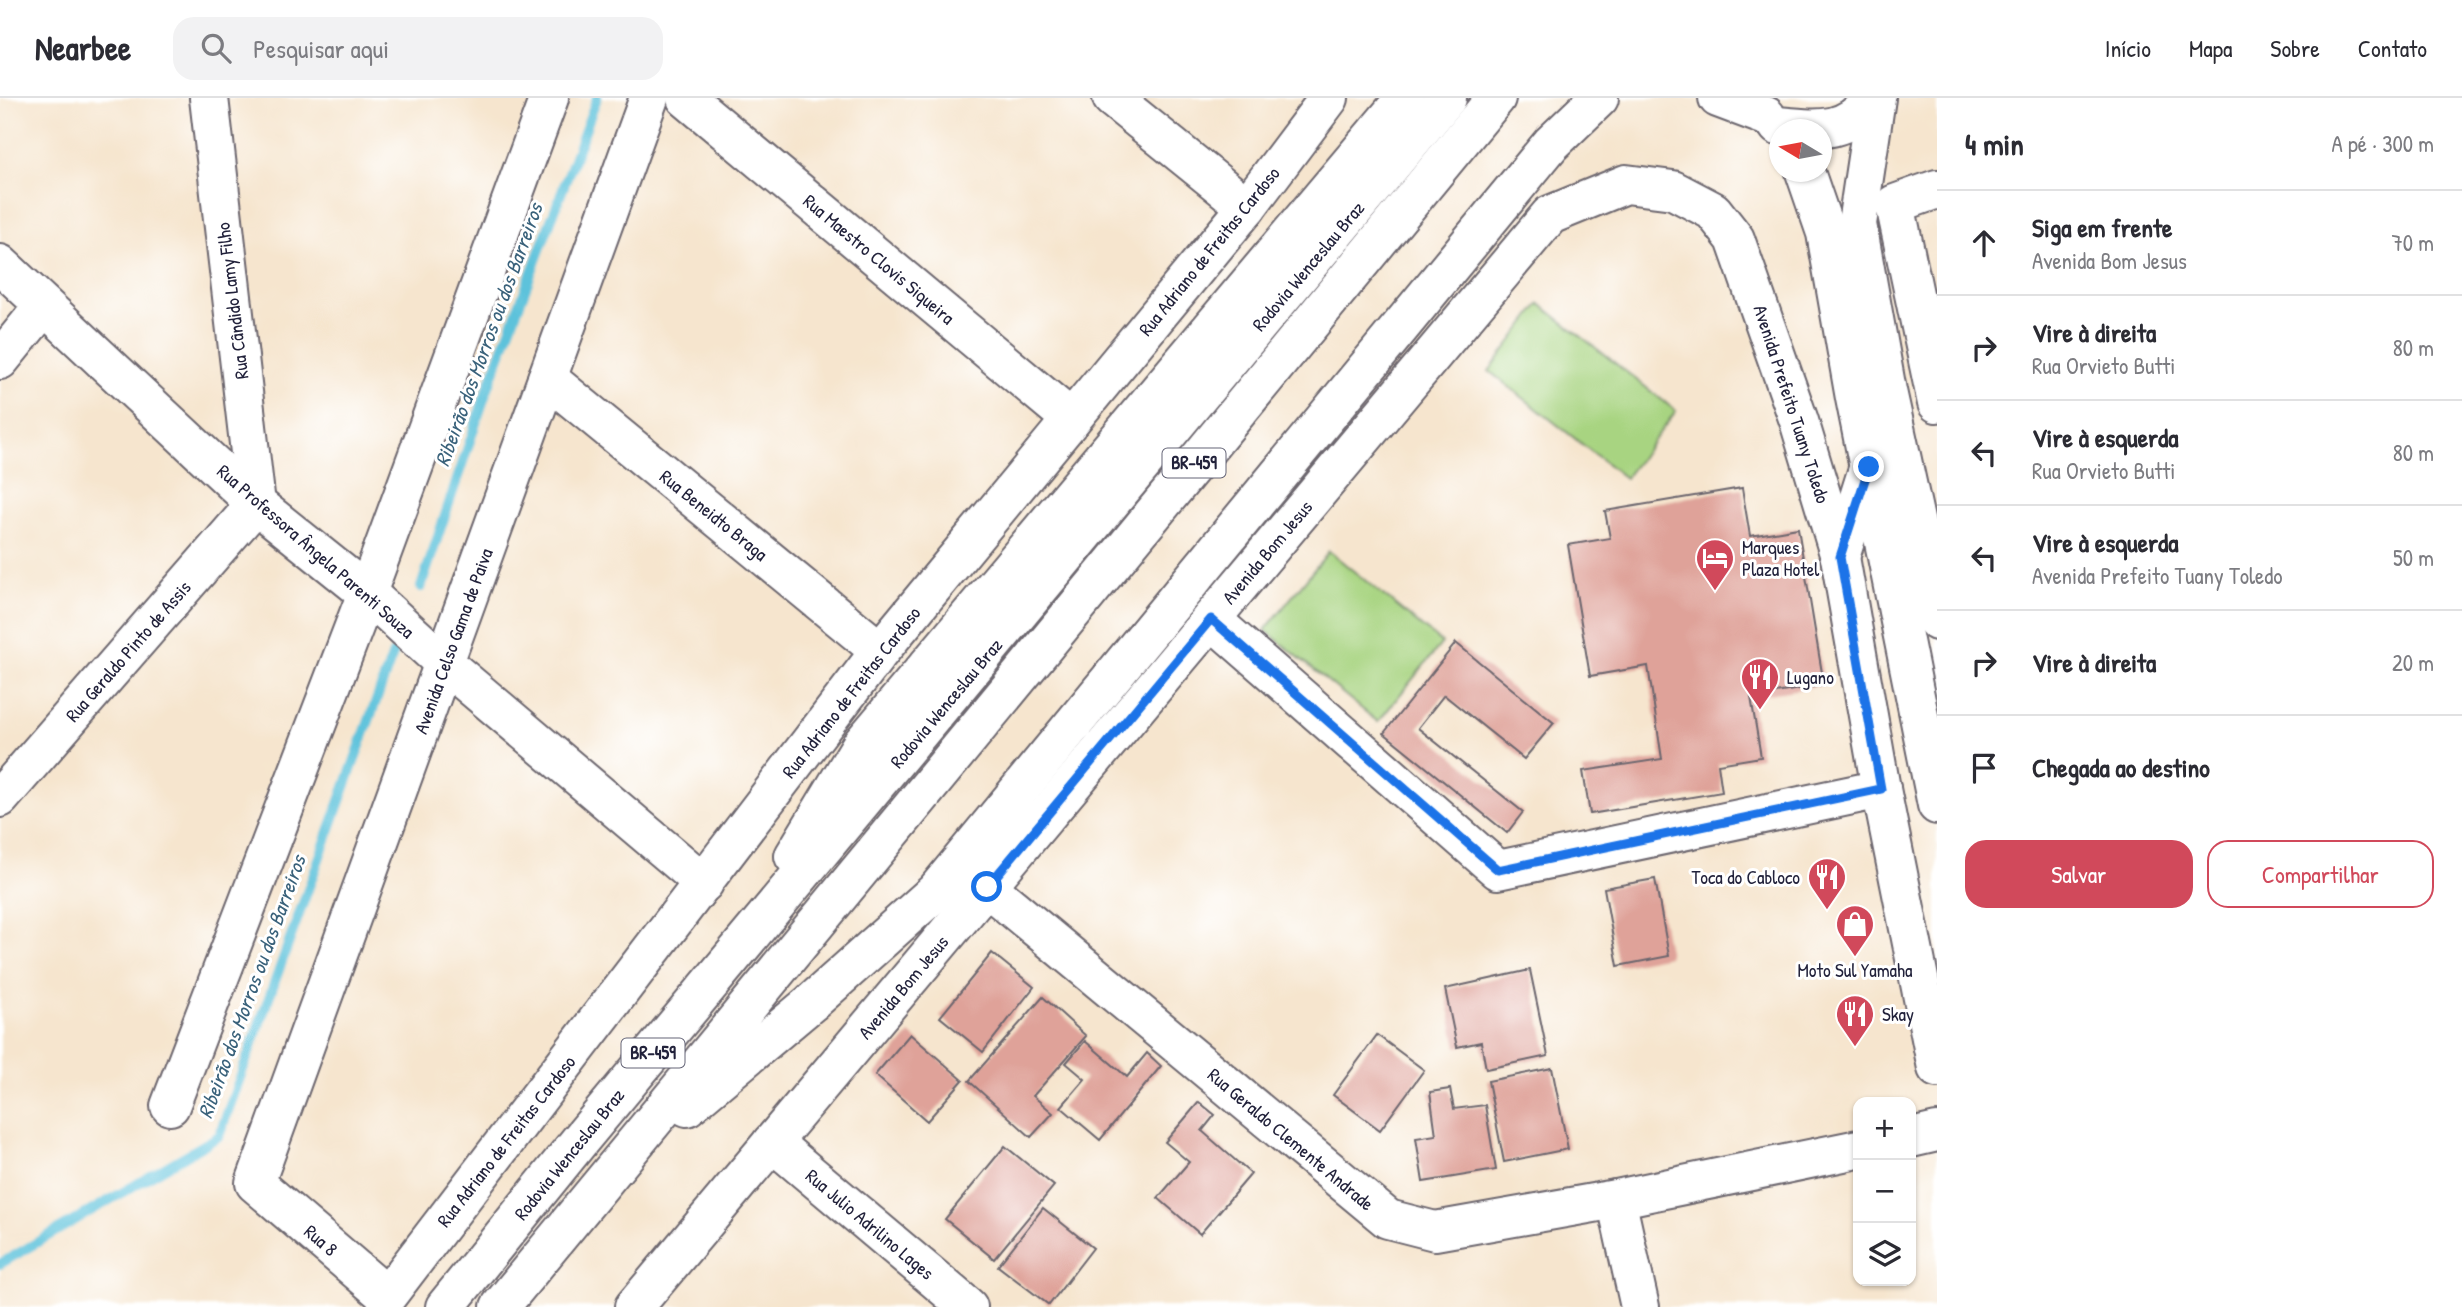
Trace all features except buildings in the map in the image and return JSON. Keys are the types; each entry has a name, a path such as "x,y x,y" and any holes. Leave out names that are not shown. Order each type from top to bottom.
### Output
{"street":[{"name":"Rua Cândido Lamy Filho","path":"209,98 256,504"},
{"path":"170,1106 367,593 549,98"},
{"name":"Avenida Celso Gama de Paiva","path":"256,1183 649,98"},
{"name":"Rua Maestro Clovis Siqueira","path":"686,98 1071,419"},
{"path":"1112,98 1247,207"},
{"name":"Rua Adriano de Freitas Cardoso","path":"387,1296 880,651 1247,207 1329,98"},
{"path":"581,1139 762,909 861,745 1405,98"},
{"name":"Rodovia Wenceslau Braz","path":"445,1307 581,1139 865,801 1447,98"},
{"name":"Rodovia Wenceslau Braz","path":"500,1307 1496,98"},
{"path":"615,1167 811,1003 935,892 1550,144 1599,98"},
{"path":"1718,98 1806,128 1844,125 1860,116 1875,98"},
{"path":"1875,98 1857,224 1871,395 1869,467 1937,805"},
{"path":"1808,182 1826,233 1871,395 1910,491 1937,621"},
{"name":"Avenida Prefeito Tuany Toledo","path":"1626,184 1673,190 1713,211 1735,239 1793,400 1840,557 1881,789 1937,1068"},
{"name":"Avenida Bom Jesus","path":"634,1307 1550,215 1626,184"},
{"path":"1937,190 1895,204 1937,402"},
{"name":"Rua Professora Ângela Parenti Souza","path":"0,264 256,504 367,593 445,664 704,883"},
{"path":"0,360 44,306"},
{"name":"Rua Beneidto Braga","path":"547,378 880,651"},
{"path":"1840,557 1869,467"},
{"path":"1910,491 1937,532"},
{"name":"Rua Geraldo Pinto de Assis","path":"0,798 256,504"},
{"path":"1211,619 1498,870 1881,789"},
{"name":"Rua Geraldo Clemente Andrade","path":"987,887 1388,1219 1435,1231 1616,1199 1853,1150"},
{"path":"1916,1137 1937,1132"},
{"name":"Rua Julio Adrilino Lages","path":"772,1142 968,1307"},
{"name":"Rua 8","path":"256,1183 387,1296"},
{"path":"1616,1199 1640,1307"}],"green space":[{"path":"1540,304 1676,411 1625,478 1489,371"},
{"path":"1329,551 1442,643 1378,722 1265,630"}],"waterway":[{"name":"Ribeirão dos Morros ou dos Barreiros","path":"421,587 485,396 597,98"},
{"name":"Ribeirão dos Morros ou dos Barreiros","path":"0,1264 219,1136 393,654"}],"place":[{"name":"Marques Plaza Hotel","path":"1715,592"},
{"name":"Lugano","path":"1760,711"},
{"name":"Toca do Cabloco","path":"1827,911"},
{"name":"Moto Sul Yamaha","path":"1855,958"},
{"name":"Skay","path":"1855,1048"}],"route":[{"path":"987,887 1211,619 1498,870 1881,789 1840,557 1869,467"}]}
